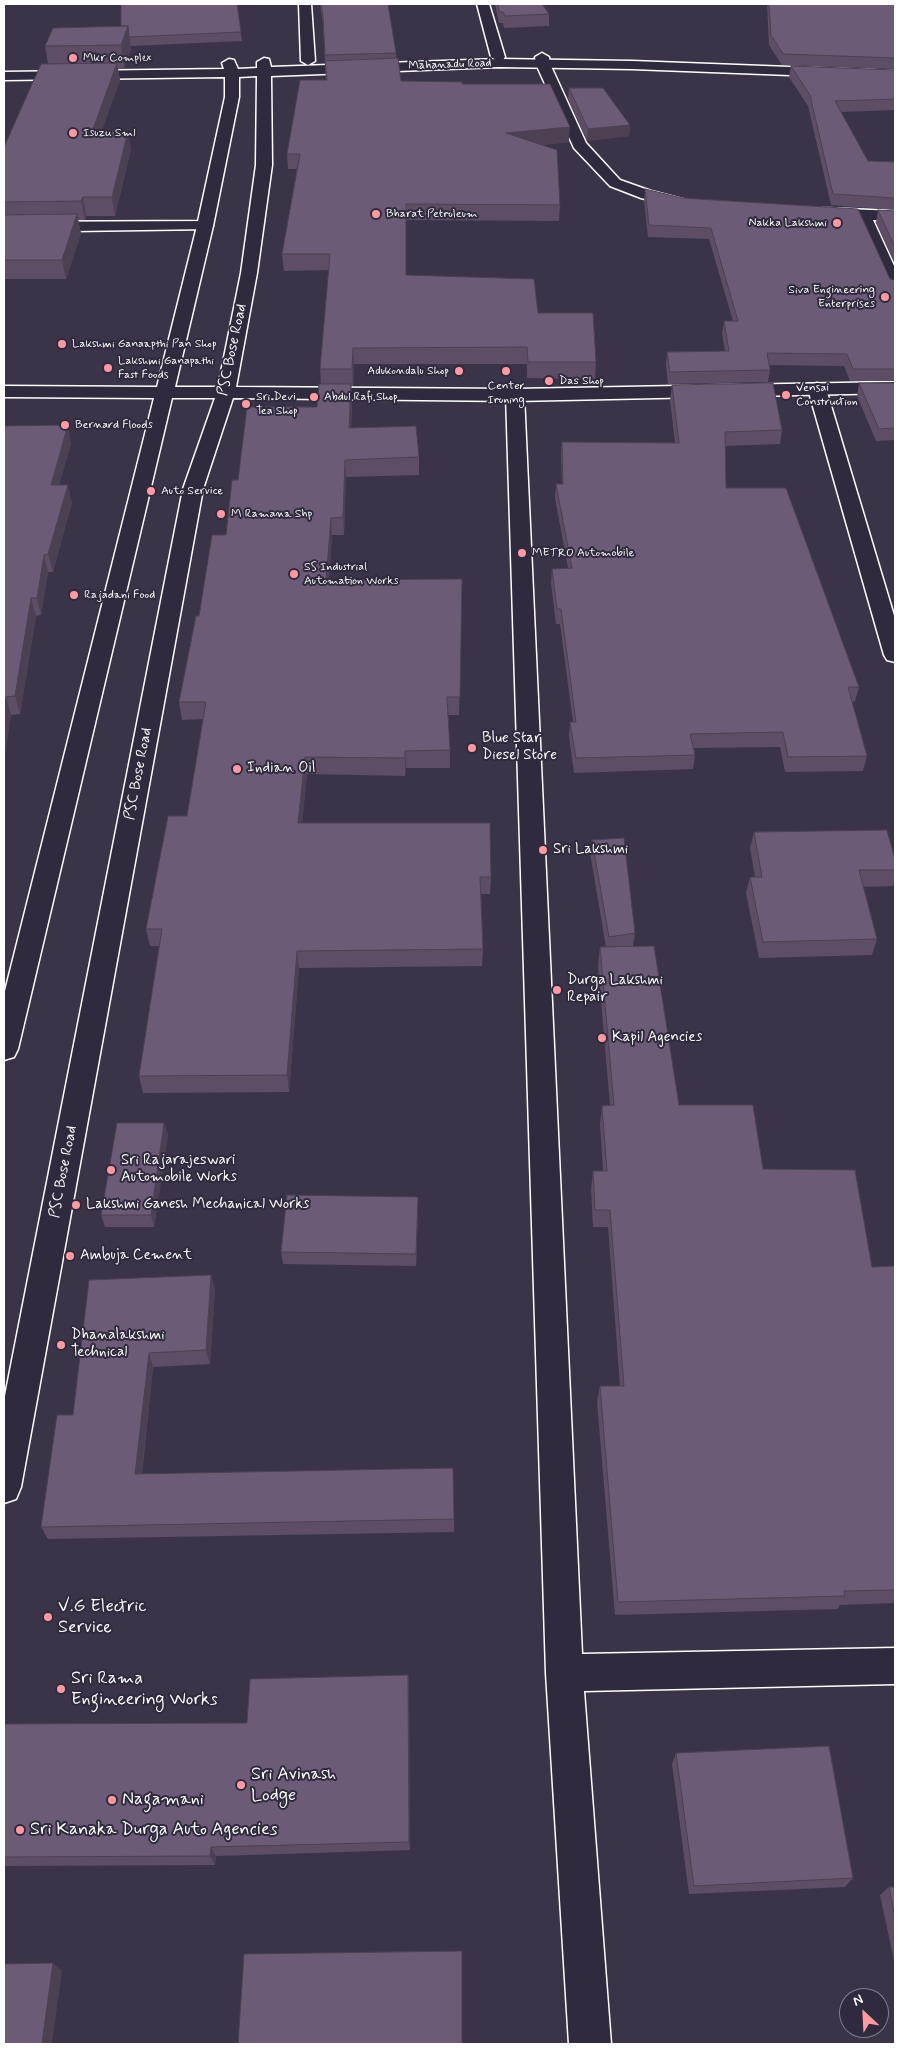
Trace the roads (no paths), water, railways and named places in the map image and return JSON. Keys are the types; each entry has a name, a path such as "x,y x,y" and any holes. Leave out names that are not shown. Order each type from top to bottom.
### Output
{"street":[{"path":"305,4 308,61"},
{"path":"482,4 498,57"},
{"name":"Mahanadu Road","path":"264,66 308,61 498,57 543,61 895,75"},
{"path":"543,61 579,146 615,183 646,195 681,203 699,204"},
{"name":"Mahanadu Road","path":"4,76 264,66 499,64 543,61 895,64"},
{"name":"PSC Bose Road","path":"4,1487 194,489 226,392 249,273 264,165 264,66"},
{"name":"Mahanadu Road","path":"4,67 230,68"},
{"path":"4,1049 205,226 232,97 230,68"},
{"path":"805,212 895,216"},
{"path":"863,215 895,286"},
{"path":"4,227 205,226"},
{"path":"4,391 514,395 895,388"},
{"path":"817,389 895,655"},
{"path":"514,395 564,1673 590,2044"},
{"path":"564,1673 895,1666"}],"place":[{"name":"Mkr Complex","path":"73,58"},
{"name":"Isuzu Sml","path":"73,133"},
{"name":"Bharat Petroleum","path":"376,214"},
{"name":"Nakka Lakshmi","path":"837,223"},
{"name":"Siva Engineering Enterprises","path":"885,297"},
{"name":"Lakshmi Ganaapthi Pan Shop","path":"62,344"},
{"name":"Lakshmi Ganapathi Fast Foods","path":"108,368"},
{"name":"Adukondalu Shop","path":"459,371"},
{"name":"Center Ironing","path":"506,371"},
{"name":"Das Shop","path":"549,381"},
{"name":"Vensai Construction","path":"786,395"},
{"name":"Abdul Rafi Shop","path":"314,397"},
{"name":"Sri Devi Tea Shop","path":"246,404"},
{"name":"Bernard Floods","path":"65,425"},
{"name":"Auto Service","path":"151,491"},
{"name":"M Ramana Shp","path":"221,514"},
{"name":"METRO Automobile","path":"522,553"},
{"name":"SS Industrial Automation Works","path":"294,574"},
{"name":"Rajadani Food","path":"74,595"},
{"name":"Blue Star Diesel Store","path":"472,748"},
{"name":"Indian Oil","path":"237,769"},
{"name":"Sri Lakshmi","path":"543,850"},
{"name":"Durga Lakshmi Repair","path":"557,990"},
{"name":"Kapil Agencies","path":"602,1038"},
{"name":"Sri Rajarajeswari Automobile Works","path":"111,1170"},
{"name":"Lakshmi Ganesh Mechanical Works","path":"76,1205"},
{"name":"Ambuja Cement","path":"70,1256"},
{"name":"Dhanalakshmi Technical","path":"61,1345"},
{"name":"V.G Electric Service","path":"48,1617"},
{"name":"Sri Rama Engineering Works","path":"61,1689"},
{"name":"Sri Avinash Lodge","path":"241,1785"},
{"name":"Nagamani","path":"112,1800"},
{"name":"Sri Kanaka Durga Auto Agencies","path":"20,1830"}]}
